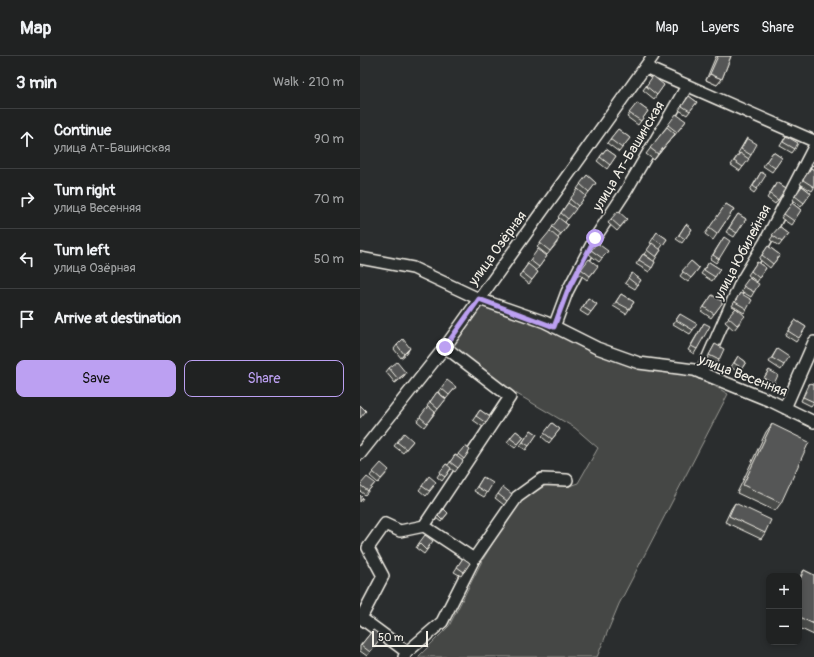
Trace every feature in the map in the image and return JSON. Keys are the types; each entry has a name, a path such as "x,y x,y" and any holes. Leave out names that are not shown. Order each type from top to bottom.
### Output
{"street":[{"name":"улица Озёрная","path":"360,454 445,347 653,56"},
{"path":"645,67 814,141"},
{"name":"улица Ат-Башинская","path":"554,327 567,292 595,238 626,191 687,86"},
{"name":"улица Юбилейная","path":"701,373 741,282 765,242 814,147"},
{"name":"улица Весенняя","path":"360,258 413,268 479,299 554,327 597,348 639,363 694,370 785,408 814,422"},
{"path":"785,408 814,342"},
{"path":"424,526 510,397 445,347"},
{"path":"474,559 424,526 400,530 385,524 368,548 383,576 361,618 405,654 442,622 474,559 518,497 542,479 567,480"}],"shaded area":[{"path":"480,304 542,326 625,364 644,369 694,374 728,394 619,604 597,657 418,657 449,626 483,559 517,504 546,485 572,485 578,483 598,448 575,428 510,390 450,347"}],"building":[{"path":"718,56 731,56 722,79 710,74"},
{"path":"653,76 664,85 657,95 646,86"},
{"path":"689,96 697,102 690,111 682,106"},
{"path":"637,103 648,111 641,121 629,113"},
{"path":"676,114 686,121 677,132 668,125"},
{"path":"667,127 675,134 658,154 650,148"},
{"path":"618,129 630,138 622,148 610,139"},
{"path":"786,136 798,143 795,149 783,142"},
{"path":"747,138 757,144 751,155 741,149"},
{"path":"606,149 616,156 610,165 600,157"},
{"path":"773,152 782,158 775,168 766,162"},
{"path":"740,153 749,159 743,167 734,161"},
{"path":"811,168 814,170 814,187 803,180"},
{"path":"761,172 766,175 757,189 753,186"},
{"path":"587,175 596,183 589,192 580,184"},
{"path":"777,182 786,188 778,200 770,194"},
{"path":"802,186 811,193 804,203 795,196"},
{"path":"578,189 586,196 578,206 570,199"},
{"path":"568,203 576,209 568,219 561,213"},
{"path":"792,203 801,210 794,221 784,214"},
{"path":"726,204 734,209 717,234 709,228"},
{"path":"618,211 627,219 620,227 611,219"},
{"path":"738,214 746,219 737,233 729,228"},
{"path":"559,218 568,225 561,234 552,227"},
{"path":"686,224 692,229 685,239 679,235"},
{"path":"779,227 788,234 782,242 772,235"},
{"path":"550,231 559,239 550,251 540,243"},
{"path":"657,232 667,239 663,245 653,238"},
{"path":"724,237 730,241 719,259 713,255"},
{"path":"597,243 608,251 602,258 591,250"},
{"path":"652,243 661,250 656,257 647,250"},
{"path":"768,246 780,255 773,264 762,255"},
{"path":"538,249 547,256 539,267 530,260"},
{"path":"643,254 655,262 652,268 639,260"},
{"path":"589,259 598,266 590,276 581,269"},
{"path":"691,261 699,268 691,278 682,271"},
{"path":"709,262 720,269 715,277 704,270"},
{"path":"757,262 766,268 759,278 751,271"},
{"path":"528,264 538,272 532,280 522,272"},
{"path":"632,273 641,280 637,285 628,278"},
{"path":"749,278 759,284 754,292 743,286"},
{"path":"740,293 752,300 747,309 735,302"},
{"path":"621,294 634,302 629,309 616,302"},
{"path":"712,295 723,302 714,314 704,307"},
{"path":"588,298 597,304 591,312 583,307"},
{"path":"736,308 745,316 737,325 728,317"},
{"path":"680,314 697,324 693,330 676,320"},
{"path":"795,320 806,327 799,338 788,331"},
{"path":"704,323 710,326 697,349 691,346"},
{"path":"403,339 410,348 404,354 397,345"},
{"path":"715,344 724,349 719,360 709,355"},
{"path":"777,349 789,357 784,365 772,358"},
{"path":"738,356 746,362 742,368 734,363"},
{"path":"397,362 406,373 398,379 389,368"},
{"path":"769,370 778,375 774,384 764,378"},
{"path":"447,380 456,387 449,395 441,388"},
{"path":"810,383 814,384 814,402 803,397"},
{"path":"437,392 446,399 438,409 430,402"},
{"path":"360,405 366,411 360,418"},
{"path":"428,406 435,412 427,423 420,417"},
{"path":"480,410 490,417 486,423 476,416"},
{"path":"552,423 560,429 552,439 544,433"},
{"path":"772,424 809,442 781,503 743,485"},
{"path":"531,430 537,434 529,446 523,442"},
{"path":"516,431 524,437 518,444 510,438"},
{"path":"404,433 413,441 406,449 397,442"},
{"path":"465,446 470,450 464,459 458,454"},
{"path":"455,455 463,461 458,468 450,462"},
{"path":"381,463 389,470 381,479 373,472"},
{"path":"446,464 451,468 445,477 439,473"},
{"path":"429,476 436,482 429,491 422,486"},
{"path":"367,477 375,483 368,491 360,485"},
{"path":"483,477 493,483 487,493 477,487"},
{"path":"503,487 512,494 507,501 498,494"},
{"path":"360,495 363,498 360,502"},
{"path":"735,503 771,520 765,533 729,516"},
{"path":"444,509 448,513 442,520 438,516"},
{"path":"425,535 433,541 426,550 419,543"},
{"path":"463,558 470,563 464,572 457,567"},
{"path":"804,570 814,575 814,624 802,618 802,575"},
{"path":"373,630 382,636 370,652 361,645"}],"route":[{"path":"445,347 479,299 545,322 554,327 567,292 595,238"}]}
